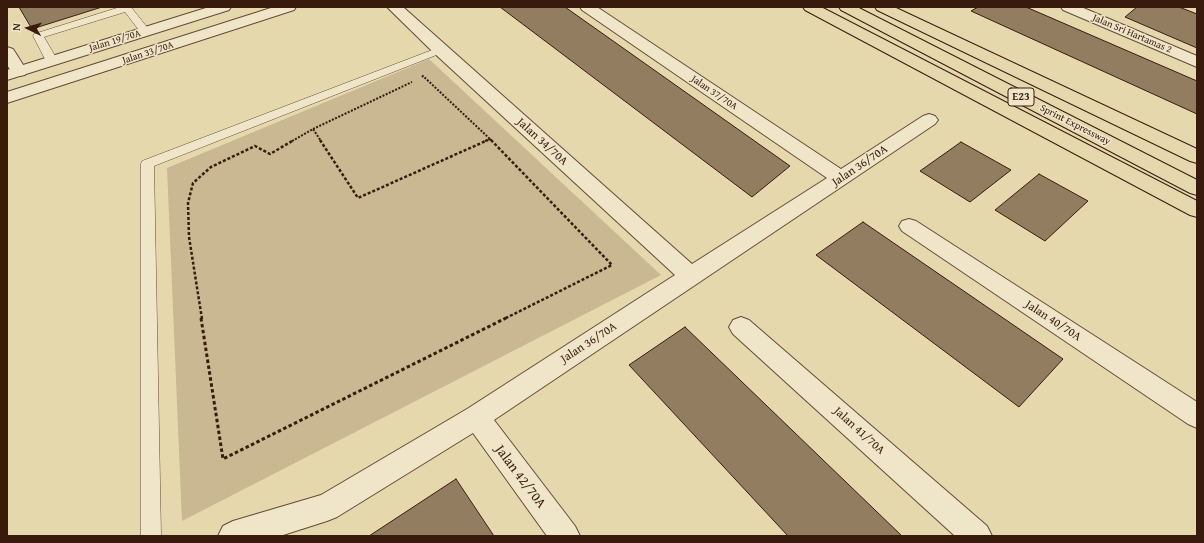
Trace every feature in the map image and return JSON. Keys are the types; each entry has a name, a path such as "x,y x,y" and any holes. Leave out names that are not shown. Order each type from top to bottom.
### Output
{"highway":[{"path":"810,7 1197,210"},
{"name":"Sprint Expressway","path":"846,7 1197,188"},
{"name":"Sprint Expressway","path":"882,7 1197,157"},
{"path":"912,7 1197,146"}],"street":[{"name":"Jalan 19/70A","path":"13,73 224,7"},
{"name":"Jalan 33/70A","path":"7,98 289,7"},
{"name":"Jalan 34/70A","path":"394,7 690,276"},
{"name":"Jalan 37/70A","path":"587,7 841,178"},
{"name":"Jalan Sri Hartamas 2","path":"1068,7 1197,62"},
{"path":"7,52 13,73"},
{"name":"Jalan 36/70A","path":"233,536 327,507 476,417 929,120"},
{"name":"Jalan 40/70A","path":"909,226 1197,416"},
{"name":"Jalan 41/70A","path":"741,327 977,536"},
{"name":"Jalan 42/70A","path":"476,417 565,536"}],"lane":[{"path":"52,61 37,33 127,8 145,31"},
{"path":"151,536 147,164 440,50"}],"path":[{"path":"423,76 490,139 612,266 223,459 189,237 188,203 193,183 211,167 255,146 270,154 313,129 423,76"},
{"path":"313,129 358,198 490,139"}],"shaded area":[{"path":"429,59 661,275 182,521 167,168"}],"building":[{"path":"19,7 102,7 32,29"},
{"path":"500,7 565,7 790,166 752,197"},
{"path":"978,7 1026,7 1197,81 1197,114 971,11"},
{"path":"1137,7 1179,7 1197,14 1197,48 1125,17"},
{"path":"961,142 1011,170 970,202 920,171"},
{"path":"1039,174 1088,201 1045,241 995,210"},
{"path":"863,222 1063,359 1019,407 816,255"},
{"path":"685,327 902,536 788,536 629,365"},
{"path":"456,479 494,536 369,536"}]}
